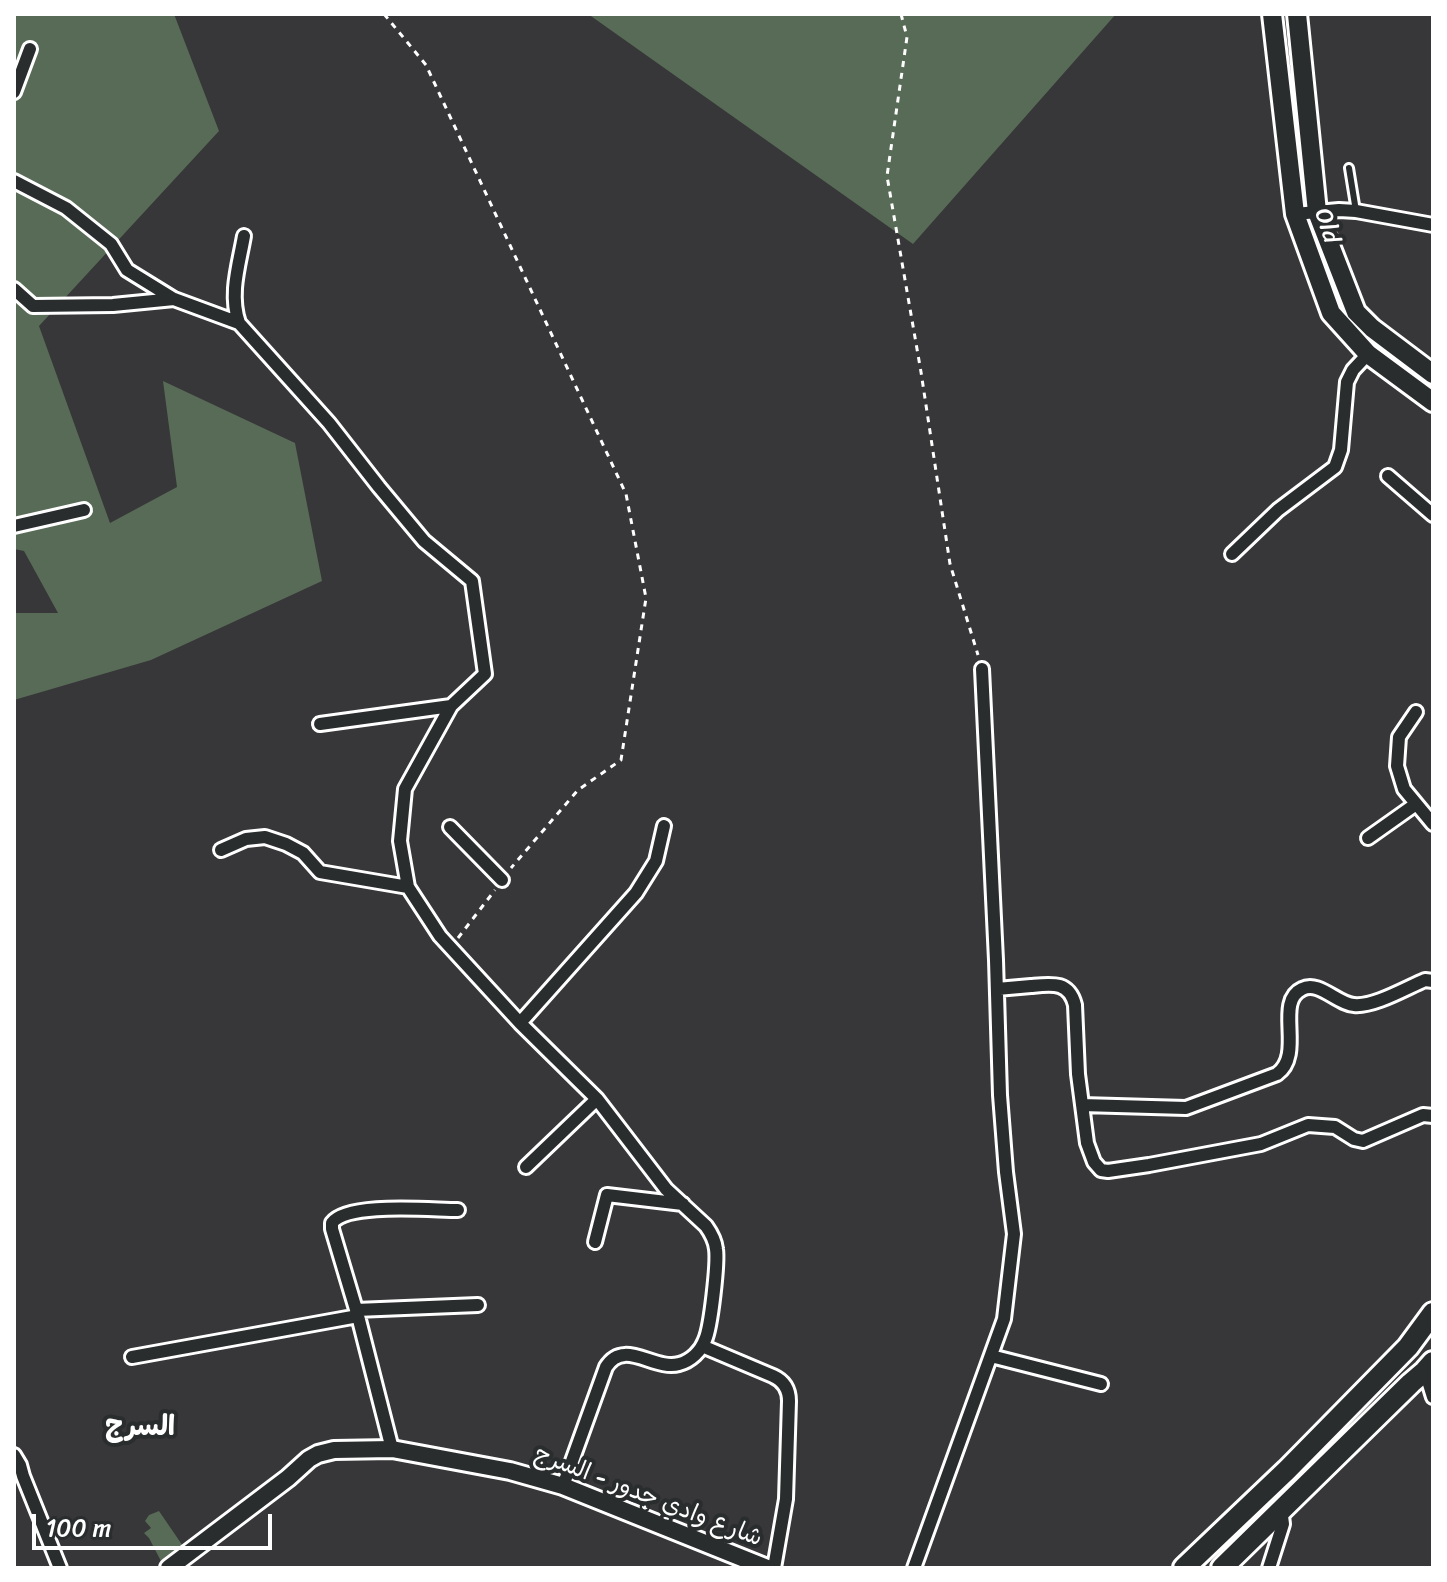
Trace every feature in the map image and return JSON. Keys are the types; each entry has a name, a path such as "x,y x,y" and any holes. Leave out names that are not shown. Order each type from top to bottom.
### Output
{"main road":[{"name":"Old","path":"1272,14 1295,214 1331,313 1368,354 1433,402"},
{"name":"Old","path":"1297,14 1317,212 1356,312 1372,328 1433,374"},
{"path":"1184,1568 1287,1470 1408,1347 1433,1313"},
{"path":"1222,1568 1429,1366"}],"street":[{"path":"14,92 30,49"},
{"path":"14,181 66,208 111,244 127,270 174,299 239,323"},
{"path":"1295,214 1356,211 1433,225"},
{"path":"244,236 234,289 234,308 239,323 329,423 424,541 472,581 485,674 451,706 405,789 400,841 408,887 440,936 520,1023 597,1099 666,1189 711,1233 716,1250 709,1329 702,1346 688,1361 676,1365 661,1365 626,1354 612,1359 606,1367 563,1486"},
{"path":"14,289 33,306 113,305 174,299"},
{"path":"1232,554 1278,510 1335,467 1341,450 1347,382 1368,354"},
{"path":"1388,476 1433,515"},
{"path":"14,526 84,510"},
{"path":"920,1566 955,1450 1004,1319 1014,1234 1000,1095 982,669"},
{"path":"320,724 451,706"},
{"path":"1416,712 1399,737 1397,756 1404,789 1433,824"},
{"path":"1368,838 1416,804"},
{"path":"520,1023 636,893 656,861 664,826"},
{"path":"450,827 502,880"},
{"path":"221,850 246,839 265,837 303,853 320,872 408,887"},
{"path":"1082,1105 1186,1108 1277,1074 1285,1068 1289,1059 1290,1003 1302,989 1316,988 1347,1004 1363,1005 1425,980 1433,981"},
{"path":"997,989 1052,984 1062,986 1072,996 1087,1143 1095,1165 1101,1170 1149,1165 1261,1144 1308,1125 1335,1127 1363,1141 1423,1115 1433,1116"},
{"path":"526,1167 597,1099"},
{"path":"595,1242 607,1195 683,1204"},
{"path":"392,1449 332,1223 335,1218 363,1210 458,1210"},
{"path":"132,1357 357,1313 478,1305"},
{"path":"702,1346 773,1376 788,1391 786,1499 774,1568"},
{"path":"991,1356 1101,1384"},
{"path":"1429,1366 1433,1397"},
{"name":"شارع وادي جدور - السرج","path":"169,1568 318,1454 334,1450 392,1449 510,1471 563,1486 767,1568"},
{"path":"14,1455 60,1568"},
{"path":"1269,1568 1283,1524 1281,1509"}],"lane":[{"path":"1349,168 1356,211"}],"path":[{"path":"384,14 426,65 626,494 646,598 621,760 578,790 502,880 451,947"},
{"path":"901,14 907,37 887,176 950,564 982,669"}],"green space":[{"path":"14,14 174,14 219,131 39,326 110,523 177,487 163,381 295,443 322,581 151,660 14,700 14,613 58,613 24,551 14,549"},
{"path":"588,14 1116,14 913,244"},
{"path":"159,1511 187,1552 163,1565 144,1533 151,1528 145,1521 149,1515"}],"district":[{"name":"السرج","path":"140,1428"}]}
